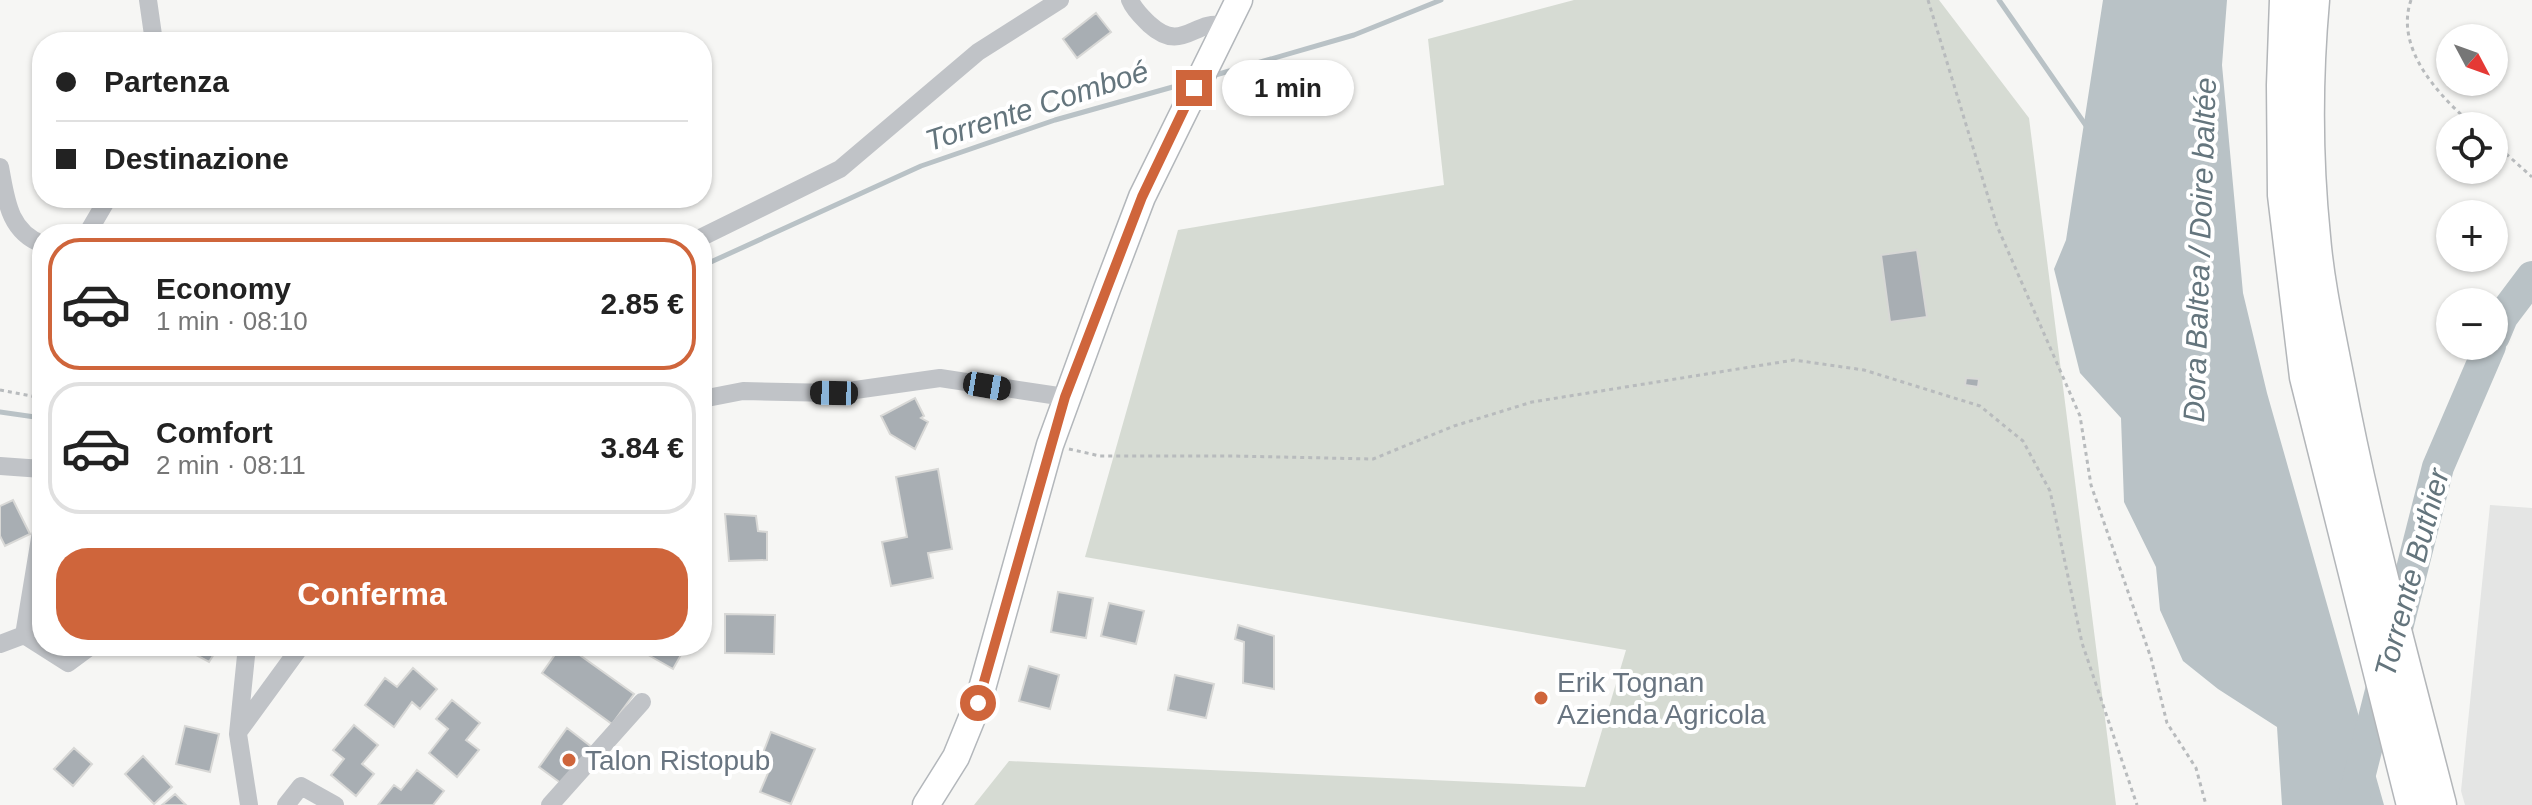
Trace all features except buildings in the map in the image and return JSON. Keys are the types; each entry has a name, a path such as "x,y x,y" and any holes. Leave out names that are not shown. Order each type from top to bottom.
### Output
{"highway":[{"path":"2287,0 2285,195 2307,377 2414,805"},
{"path":"2312,0 2308,134 2313,236 2324,312 2351,455 2439,805"}],"main road":[{"path":"926,805 956,757 978,703 1065,397 1142,197 1239,0"}],"street":[{"path":"148,0 153,32"},
{"path":"712,232 840,169 978,52 1060,0"},
{"path":"1130,0 1132,7 1162,35 1178,38 1214,24 1220,35"},
{"path":"0,167 9,216 32,239"},
{"path":"712,397 743,391 834,393 940,378 1065,397"},
{"path":"0,466 32,468"},
{"path":"24,635 32,587"},
{"path":"0,644 24,635"},
{"path":"24,635 32,640"},
{"path":"57,656 68,663 77,656"},
{"path":"246,656 238,734 249,805"},
{"path":"238,734 294,656"},
{"path":"550,805 642,702"},
{"path":"286,805 301,786 335,805"}],"path":[{"path":"1928,0 1997,226 2080,416 2091,485 2151,658 2167,723 2196,768 2206,805"},
{"path":"2411,0 2406,26 2415,55 2439,93 2459,112"},
{"path":"2508,156 2532,177"},
{"path":"1050,445 1100,456 1373,459 1454,426 1532,402 1794,360 1864,370 1980,406 2023,441 2050,491 2082,643 2137,805"},
{"path":"0,390 32,396"}],"shaded area":[{"path":"1574,0 1939,0 2029,118 2116,805 974,805 1009,761 1585,787 1626,650 1085,557 1178,230 1444,185 1428,39"},
{"path":"2490,505 2532,508 2532,805 2465,805 2461,791"}],"water":[{"name":"Dora Baltea / Doire baltée","path":"2103,0 2227,0 2222,65 2243,293 2267,393 2384,805 2282,805 2277,727 2218,689 2183,661 2160,610 2156,567 2124,502 2121,418 2080,373 2054,269 2066,240"}],"waterway":[{"name":"Torrente Comboé","path":"1212,76 1354,35 1441,0"},
{"name":"Torrente Comboé","path":"1999,0 2087,127"},
{"name":"Torrente Comboé","path":"712,261 921,166 1055,120 1187,83"},
{"name":"Torrente Buthier","path":"2508,309 2532,277"},
{"name":"Torrente Buthier","path":"2352,805 2438,467 2484,360"},
{"name":"Torrente Comboé","path":"0,412 32,417"}],"place":[{"name":"Erik Tognan Azienda Agricola","path":"1541,698"},
{"name":"Talon Ristopub","path":"569,760"}],"route":[{"path":"978,703 1065,397 1142,197 1194,88"}]}
